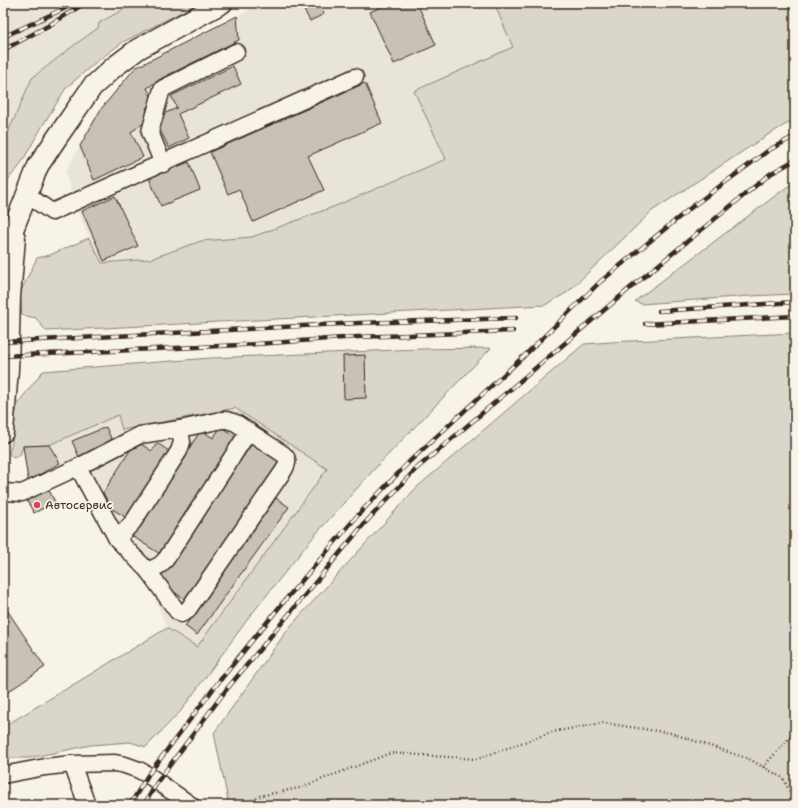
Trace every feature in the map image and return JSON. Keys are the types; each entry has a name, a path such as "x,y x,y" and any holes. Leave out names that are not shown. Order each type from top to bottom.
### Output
{"main road":[{"path":"3,256 38,166 92,87 114,67 138,49 222,3"},
{"path":"3,432 8,369 10,297 16,222"}],"street":[{"path":"163,164 150,132 162,89 236,52"},
{"path":"27,195 52,212 355,78"},
{"path":"3,492 22,493 78,467 140,435 180,429 222,420 236,423 283,454 287,459 287,464 191,605 182,614 177,612 148,571 117,539 78,467"},
{"path":"117,539 133,522 180,451 182,442 180,429"},
{"path":"148,571 166,560 249,431"},
{"path":"3,775 45,767 72,764 115,763 139,770 158,781 191,805"},
{"path":"72,764 86,805"}],"path":[{"path":"246,805 260,796 300,788 391,753 477,759 552,732 603,723 671,733 749,759 783,778 795,802"},
{"path":"763,767 795,732"}],"shaded area":[{"path":"3,3 135,3 99,23 98,28 32,78 3,144"},
{"path":"135,3 199,3 123,42 96,62 66,88 19,167 3,187 3,144 32,78 98,28 99,23"},
{"path":"263,3 494,3 513,47 414,91 446,159 333,207 252,237 201,241 150,259 101,263 78,212 65,172 101,109 135,68"},
{"path":"494,3 795,3 795,119 766,136 652,211 568,292 545,305 46,331 36,318 22,315 20,293 37,258 50,255 89,238 102,263 150,259 201,241 252,237 333,207 446,159 414,91 513,47"},
{"path":"795,182 795,294 641,304 635,301 787,187"},
{"path":"795,333 795,805 229,805 214,733 288,629 416,488 584,344"},
{"path":"491,348 379,464 314,536 250,616 180,712 146,747 130,742 91,745 29,758 3,758 3,727 167,628 197,647 327,469 235,408 122,430 118,415 49,445 23,446 20,455 13,458 9,454 18,403 43,371 211,358 420,349"},
{"path":"235,408 327,469 197,647 167,628 155,599 136,567 119,557 72,476 60,463 49,445 118,415 123,430"}],"building":[{"path":"300,3 332,3 321,8 324,14 310,21"},
{"path":"390,3 417,3 436,45 394,64 370,12"},
{"path":"237,16 239,40 162,78 147,88 154,102 146,108 150,119 131,132 143,157 94,180 80,146 101,109 135,68"},
{"path":"233,66 241,84 178,114 189,138 169,148 154,118 177,108 171,96"},
{"path":"365,83 382,123 308,156 324,190 253,222 239,189 228,194 210,152"},
{"path":"189,162 200,190 161,206 149,178"},
{"path":"115,196 138,246 104,261 82,211"},
{"path":"365,355 366,398 344,399 343,356"},
{"path":"106,427 113,443 79,457 72,441"},
{"path":"221,427 236,437 160,554 132,536 201,430 213,438"},
{"path":"136,441 152,451 157,443 169,451 127,518 112,509 103,493"},
{"path":"253,442 280,461 186,600 158,581"},
{"path":"49,445 60,463 28,481 23,446"},
{"path":"46,484 55,502 34,513 24,496"},
{"path":"276,498 289,507 197,635 185,626"},
{"path":"3,604 45,667 3,695"}],"railway":[{"path":"3,37 76,3"},
{"path":"3,50 48,26 85,3"},
{"path":"130,805 148,775 217,684 281,605 358,515 410,461 524,356 600,282 693,206 769,150 795,136"},
{"path":"144,805 158,781 226,690 364,524 416,469 635,284 770,174 795,160"},
{"path":"659,311 795,302"},
{"path":"645,324 795,316"},
{"path":"3,342 359,323 516,318"},
{"path":"3,356 241,345 358,337 513,331"}],"place":[{"name":"Автосервис","path":"37,505"}]}
